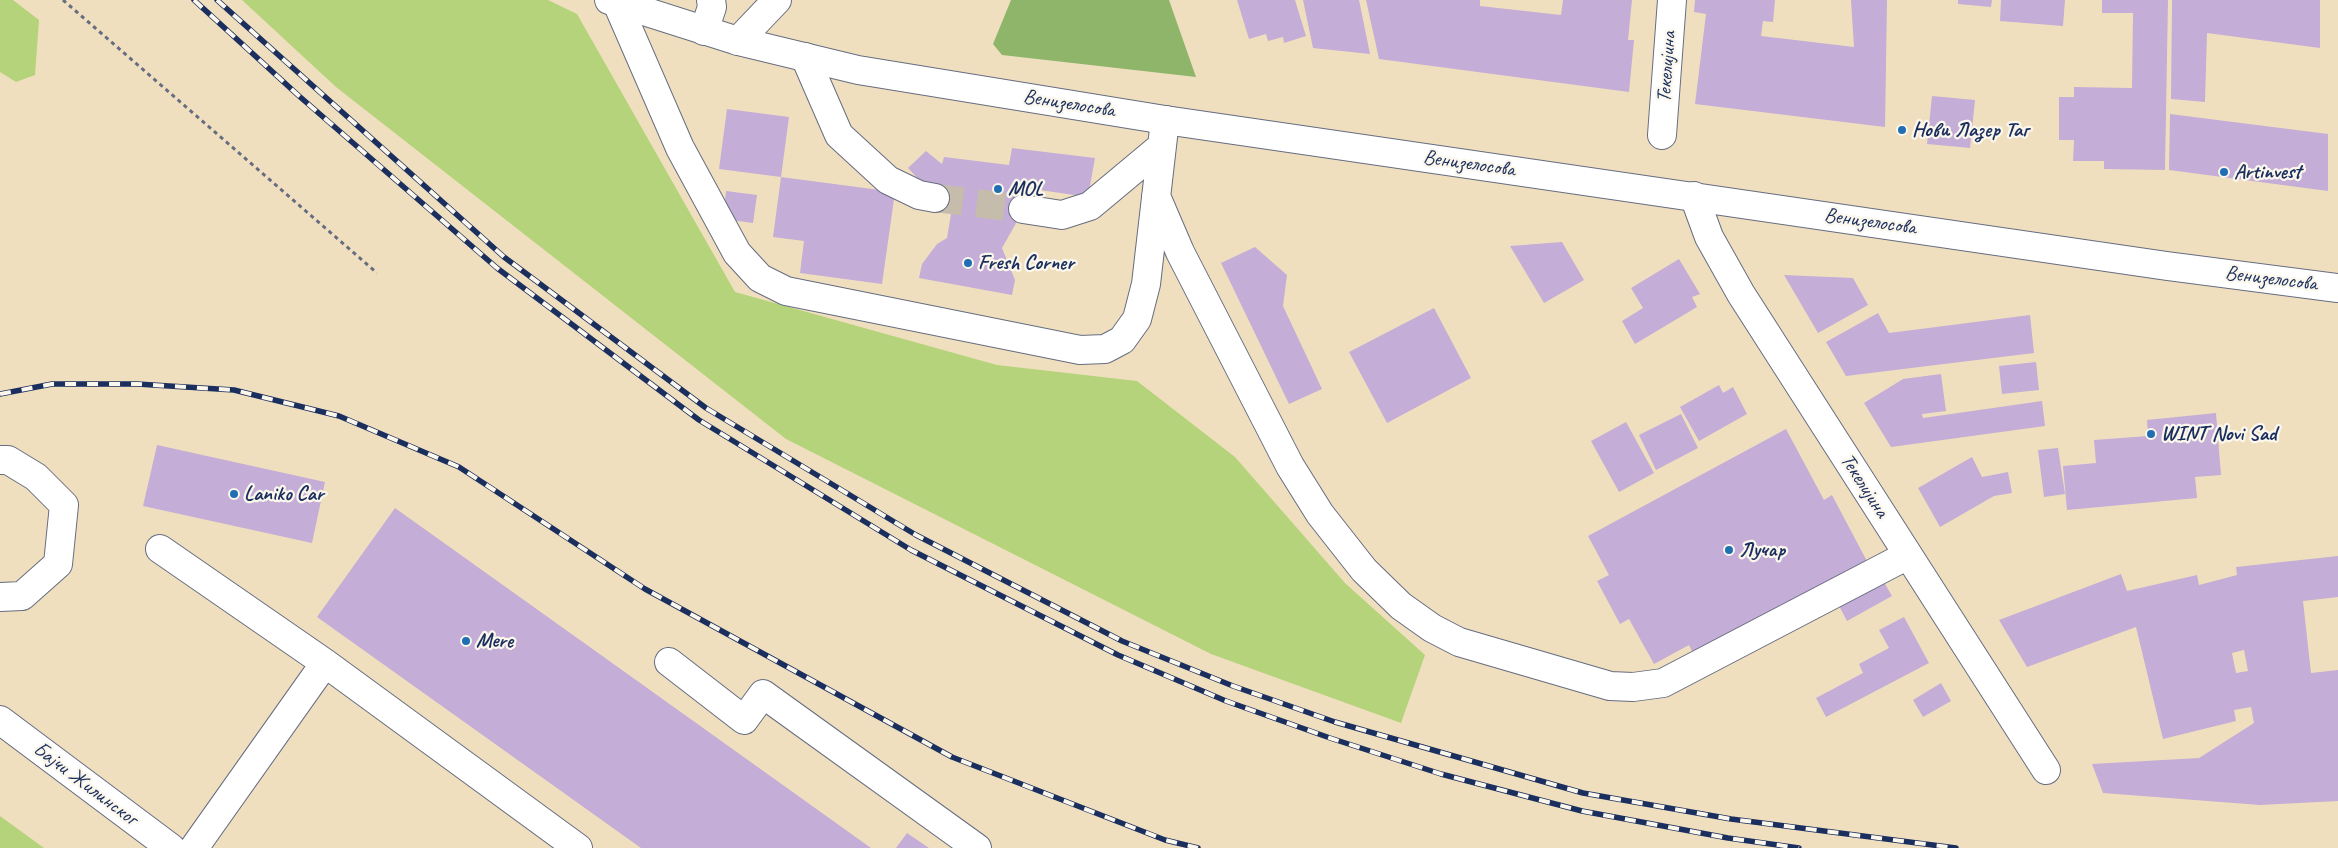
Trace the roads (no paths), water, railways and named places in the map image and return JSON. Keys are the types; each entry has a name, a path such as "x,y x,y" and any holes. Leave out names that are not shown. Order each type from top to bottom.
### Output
{"main road":[{"path":"704,31 712,7 711,0"},
{"path":"738,41 777,0"},
{"name":"Текелијина","path":"1662,135 1672,0"},
{"path":"613,2 680,148 737,253 760,278 786,291 1080,350 1105,349 1122,340 1138,319 1146,284 1163,133"},
{"name":"Венизелосова","path":"613,2 738,41 858,70 1163,133 1694,196 2167,266 2338,288"},
{"path":"805,57 839,135 888,180 919,195 935,198"},
{"path":"1023,209 1062,215 1090,206 1163,133"},
{"path":"1156,196 1180,252 1285,458 1320,514 1364,570 1401,606 1432,628 1459,642 1610,686 1633,687 1663,683 1908,555"},
{"name":"Текелијина","path":"1694,196 1709,237 1730,277 2046,770"},
{"path":"0,460 8,460 36,477 64,505 58,564 22,596 0,597"},
{"path":"160,549 326,663 569,846"},
{"path":"669,662 744,720 763,694 977,848"},
{"path":"194,848 326,663"},
{"name":"Бајчи Жилинског","path":"0,720 171,848"}],"tunnel":[{"path":"935,198 1023,209"}],"railway":[{"path":"194,0 299,96 497,268 699,420 911,550 1118,655 1226,701 1330,738 1441,774 1582,811 1728,838 1799,848"},
{"path":"217,0 504,257 706,408 916,535 1122,641 1233,686 1335,722 1583,793 1731,819 1956,848"},
{"path":"0,394 52,384 137,384 234,390 339,416 459,467 645,589 952,757 1165,840 1198,848"}],"place":[{"name":"Нови Лазер Таг","path":"1902,130"},
{"name":"Artinvest","path":"2224,172"},
{"name":"MOL","path":"998,189"},
{"name":"Fresh Corner","path":"968,263"},
{"name":"WINT Novi Sad","path":"2151,434"},
{"name":"Laniko Car","path":"234,494"},
{"name":"Лучар","path":"1729,550"},
{"name":"Mere","path":"466,641"}]}
